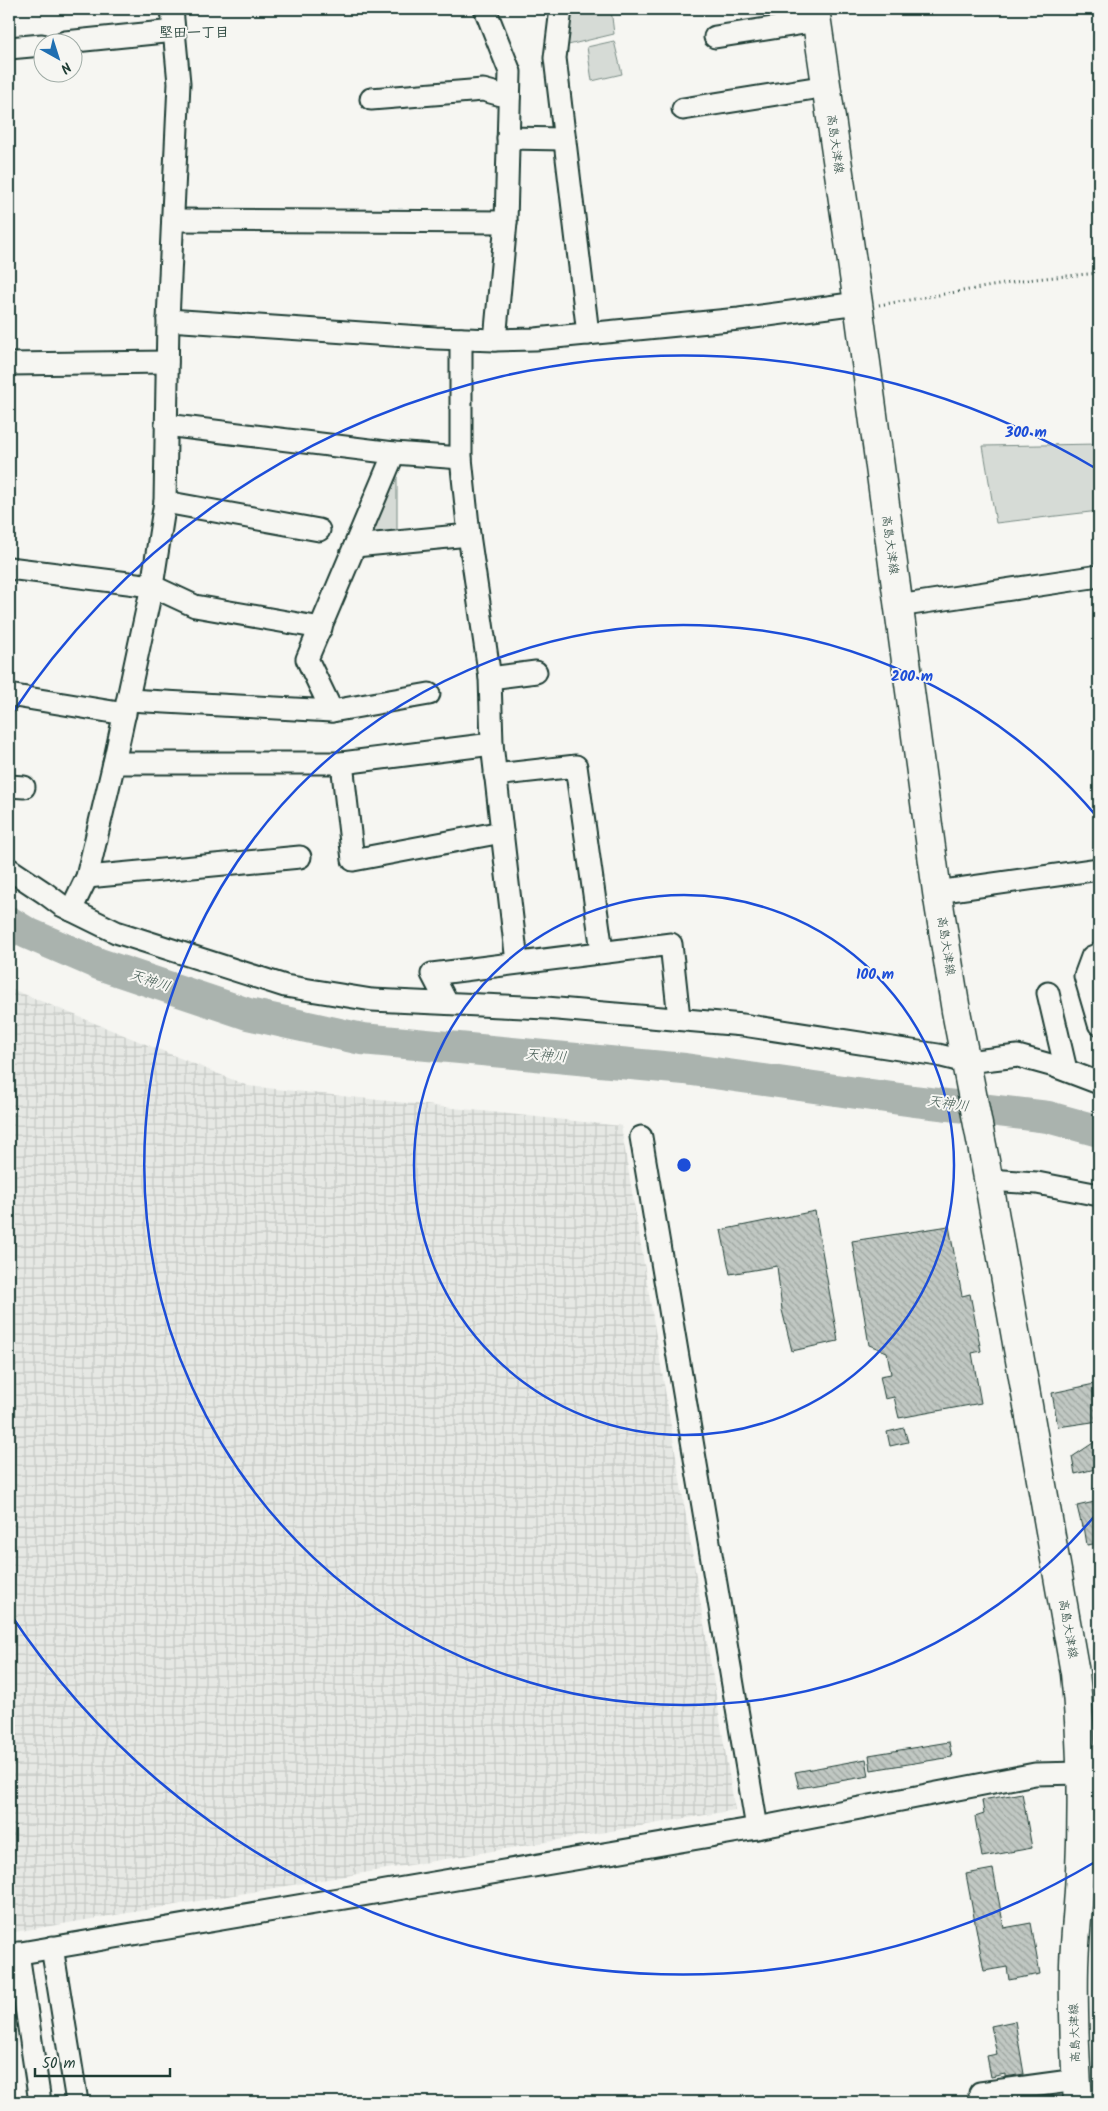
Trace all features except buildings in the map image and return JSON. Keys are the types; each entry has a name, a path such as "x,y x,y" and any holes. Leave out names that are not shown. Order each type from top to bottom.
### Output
{"main road":[{"name":"高島大津線","path":"816,15 858,306 937,892 968,1071"},
{"path":"968,1071 987,1170"},
{"name":"高島大津線","path":"987,1170 1075,1673 1080,1718 1090,1774 1080,1870 1074,1964 1074,2036 1077,2091"}],"street":[{"path":"71,910 87,877 114,763 152,586 165,502 168,320 179,83 172,9"},
{"path":"485,9 510,72 506,222 495,340"},
{"path":"561,9 555,58 588,334"},
{"path":"715,37 816,15"},
{"path":"82,40 174,31"},
{"path":"9,48 32,46"},
{"path":"683,109 827,86"},
{"path":"371,99 483,90 509,97"},
{"path":"508,138 564,139"},
{"path":"173,220 506,222"},
{"path":"168,320 495,340 535,339 858,306"},
{"path":"461,339 461,458 469,534 490,678 495,776 517,962"},
{"path":"9,364 167,362"},
{"path":"166,425 394,453 461,458"},
{"path":"332,711 307,659 394,453"},
{"path":"165,502 320,530"},
{"path":"355,546 469,534"},
{"path":"9,568 152,586 195,606 321,628"},
{"path":"898,606 1099,576"},
{"path":"490,678 536,672"},
{"path":"9,695 126,707 332,711 429,694"},
{"path":"114,763 342,763 492,744"},
{"path":"342,763 353,860 502,832"},
{"path":"495,776 576,766 602,951"},
{"path":"87,877 300,857"},
{"path":"937,892 1099,869"},
{"path":"9,871 46,892 61,905 116,932 285,986 372,1000 680,1018 743,1024 938,1055 968,1071 1018,1056 1066,1070 1099,1083"},
{"path":"447,1003 432,974 602,951 671,944 680,1018"},
{"path":"1099,954 1092,957 1085,976 1099,1024"},
{"path":"1048,993 1066,1070"},
{"path":"641,1137 757,1828"},
{"path":"987,1170 1037,1183 1099,1195"},
{"path":"40,2102 13,1954 757,1828 1035,1774 1090,1774"},
{"path":"52,1947 77,2102"},
{"path":"980,2093 1077,2091"}],"path":[{"path":"858,306 1034,279 1099,273"}],"shaded area":[{"path":"561,9 611,9 614,34 564,46"},
{"path":"614,41 622,74 592,81 587,47"},
{"path":"1099,444 1099,511 996,523 983,446"},
{"path":"397,459 397,534 365,539"},
{"path":"9,988 248,1086 621,1126 735,1810 9,1933"}],"waterway":[{"name":"天神川","path":"9,922 27,933 99,964 248,1014 362,1039 685,1069 914,1101 1048,1117 1099,1131"}],"district":[{"name":"堅田一丁目","path":"194,33"}]}
